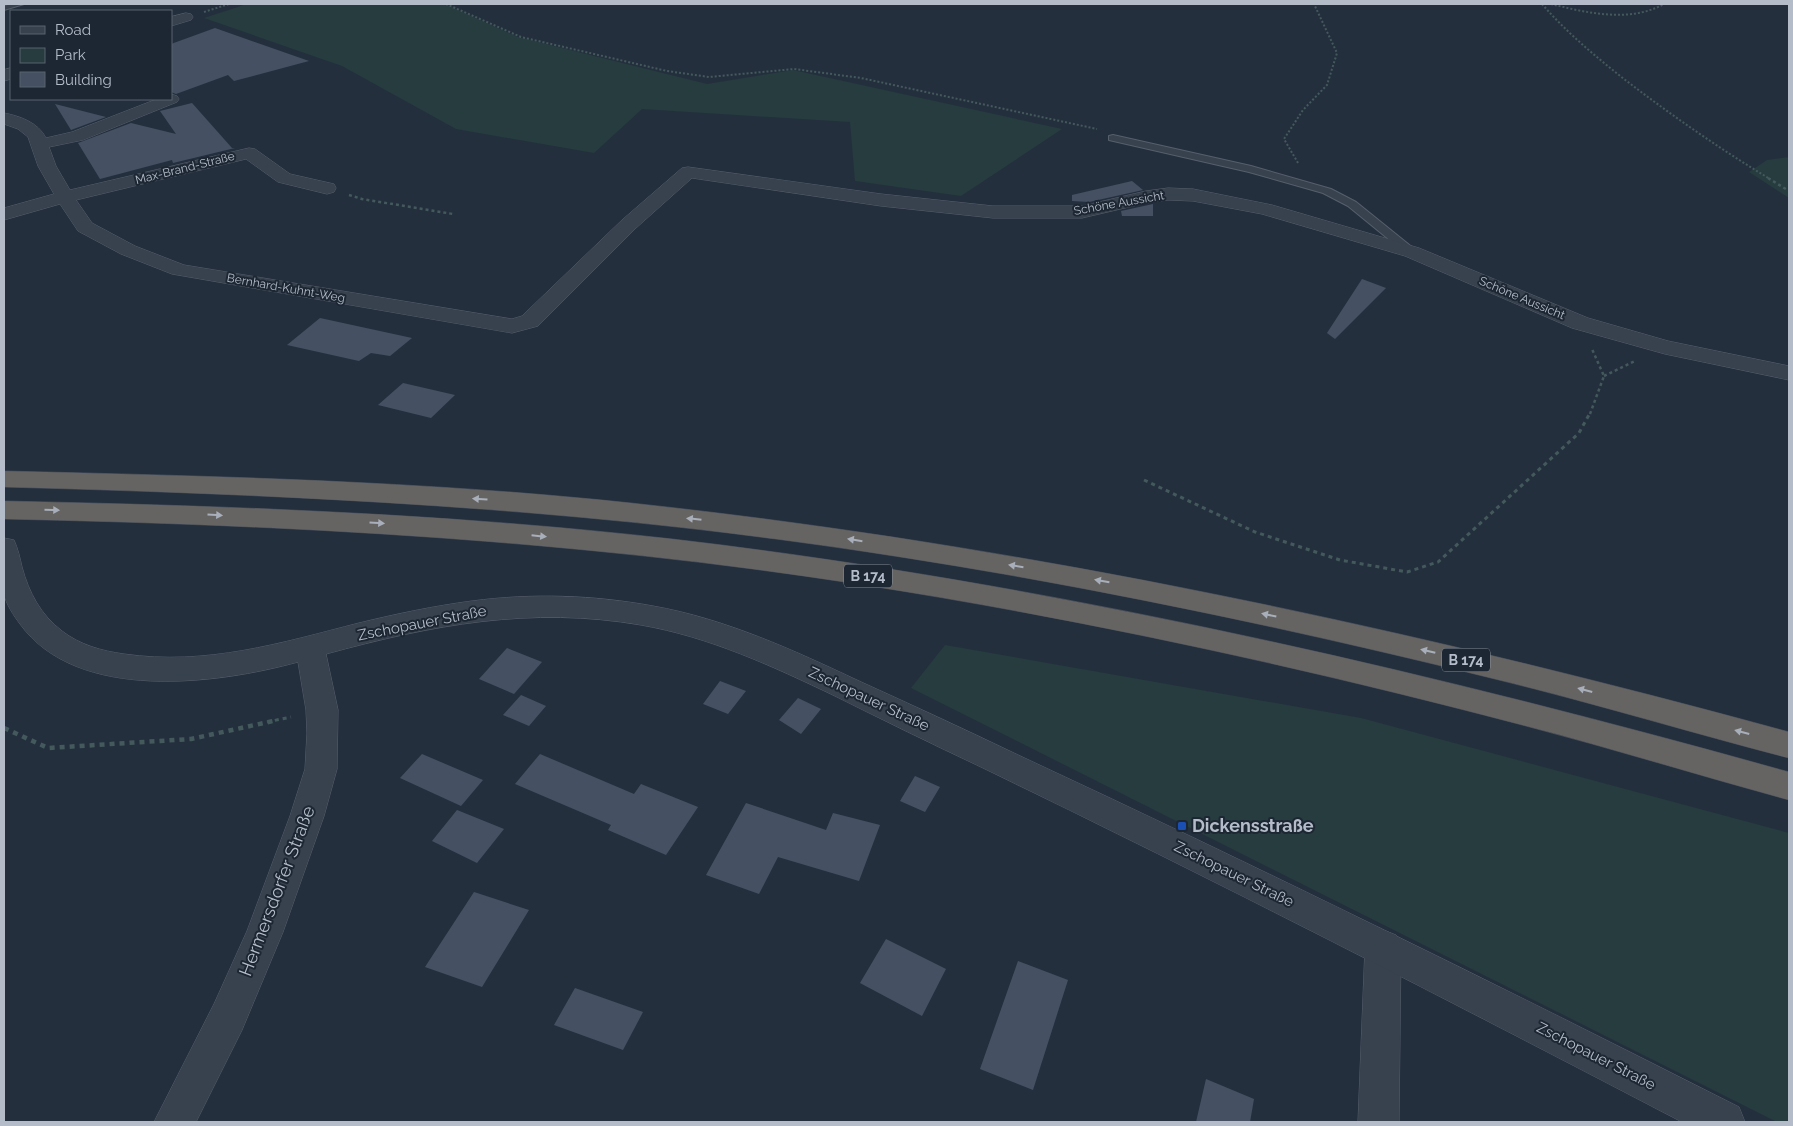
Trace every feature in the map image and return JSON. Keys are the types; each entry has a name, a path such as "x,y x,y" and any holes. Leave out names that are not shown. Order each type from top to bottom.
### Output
{"highway":[{"name":"B 174","path":"4,479 190,484 420,495 627,512 840,538 1064,574 1302,622 1561,684 1789,745"},
{"name":"B 174","path":"4,510 141,512 313,520 502,532 700,553 865,575 1061,609 1277,653 1521,712 1789,786"}],"street":[{"path":"172,22 186,17"},
{"path":"40,144 77,136 168,100"},
{"path":"4,118 24,125 36,135 47,166 65,198"},
{"name":"Max-Brand-Straße","path":"4,214 249,153 284,178 327,188"},
{"name":"Schöne Aussicht","path":"629,224 688,172 871,199 993,212 1082,212 1146,197 1193,194 1265,209 1412,252 1580,323 1665,347 1789,373"},
{"name":"Bernhard-Kuhnt-Weg","path":"65,198 85,227 128,250 179,270 512,326 530,322 629,224"},
{"name":"Zschopauer Straße","path":"5,552 20,602 36,624 55,644 86,659 125,667 167,672 213,669 392,626 496,609 595,608 699,627 789,661 1174,844 1724,1122"},
{"name":"Hermersdorfer Straße","path":"174,1122 228,1017 265,932 321,769 324,733 322,710 310,647"},
{"path":"1378,1122 1383,948"}],"lane":[{"path":"4,8 20,4"},
{"path":"1113,138 1251,169 1327,191 1352,204 1412,252"}],"path":[{"path":"186,17 229,4"},
{"path":"446,4 521,37 667,71 709,77 794,69 861,78 1112,132 1128,137 1130,141"},
{"path":"1314,4 1336,53 1327,85 1303,110 1284,139 1297,162 1327,191"},
{"path":"1542,4 1551,15 1589,50 1644,95 1725,152 1789,191"},
{"path":"1551,4 1566,8 1625,15 1651,11 1664,4"},
{"path":"327,188 362,199 453,214"},
{"name":"Schöne Aussicht","path":"1144,480 1255,532 1340,560 1407,572 1438,562 1579,433 1593,408 1604,376 1580,323"},
{"path":"4,728 48,748 190,739 322,710"}],"green space":[{"path":"247,4 445,4 518,37 707,84 793,70 1062,129 961,196 855,181 850,122 642,109 594,153 456,129 342,66 204,18"},
{"path":"1789,157 1789,198 1749,172 1767,160"},
{"path":"945,645 1361,718 1789,833 1789,1122 1777,1122 911,688"}],"building":[{"path":"215,28 309,61 234,81 228,75 176,94 172,92 172,44"},
{"path":"192,103 232,148 235,148 173,163 172,160 100,179 78,143 131,123 176,134 160,111"},
{"path":"55,104 106,117 71,130"},
{"path":"1132,181 1143,190 1089,202 1072,201 1072,195"},
{"path":"1153,204 1153,216 1122,216 1121,211"},
{"path":"1362,279 1386,288 1335,339 1327,333"},
{"path":"320,318 412,338 390,356 371,353 359,361 287,345"},
{"path":"403,383 455,395 431,418 378,405"},
{"path":"507,648 542,662 514,694 479,679"},
{"path":"720,681 746,691 728,714 703,704"},
{"path":"521,695 546,706 529,726 503,715"},
{"path":"798,698 821,709 801,734 779,720"},
{"path":"422,754 483,780 461,806 400,778"},
{"path":"540,754 634,794 641,784 698,807 666,855 608,830 611,825 515,784"},
{"path":"915,776 940,787 925,812 900,801"},
{"path":"746,803 826,830 833,813 880,825 859,881 778,857 759,894 706,875"},
{"path":"457,810 504,829 477,863 432,841"},
{"path":"474,892 529,910 482,987 425,967"},
{"path":"886,939 946,969 922,1016 860,983"},
{"path":"1018,961 1068,980 1033,1090 980,1069"},
{"path":"575,988 643,1012 623,1050 554,1025"},
{"path":"1206,1079 1254,1099 1250,1122 1196,1122"}],"place":[{"name":"Dickensstraße","path":"1182,826"}]}
